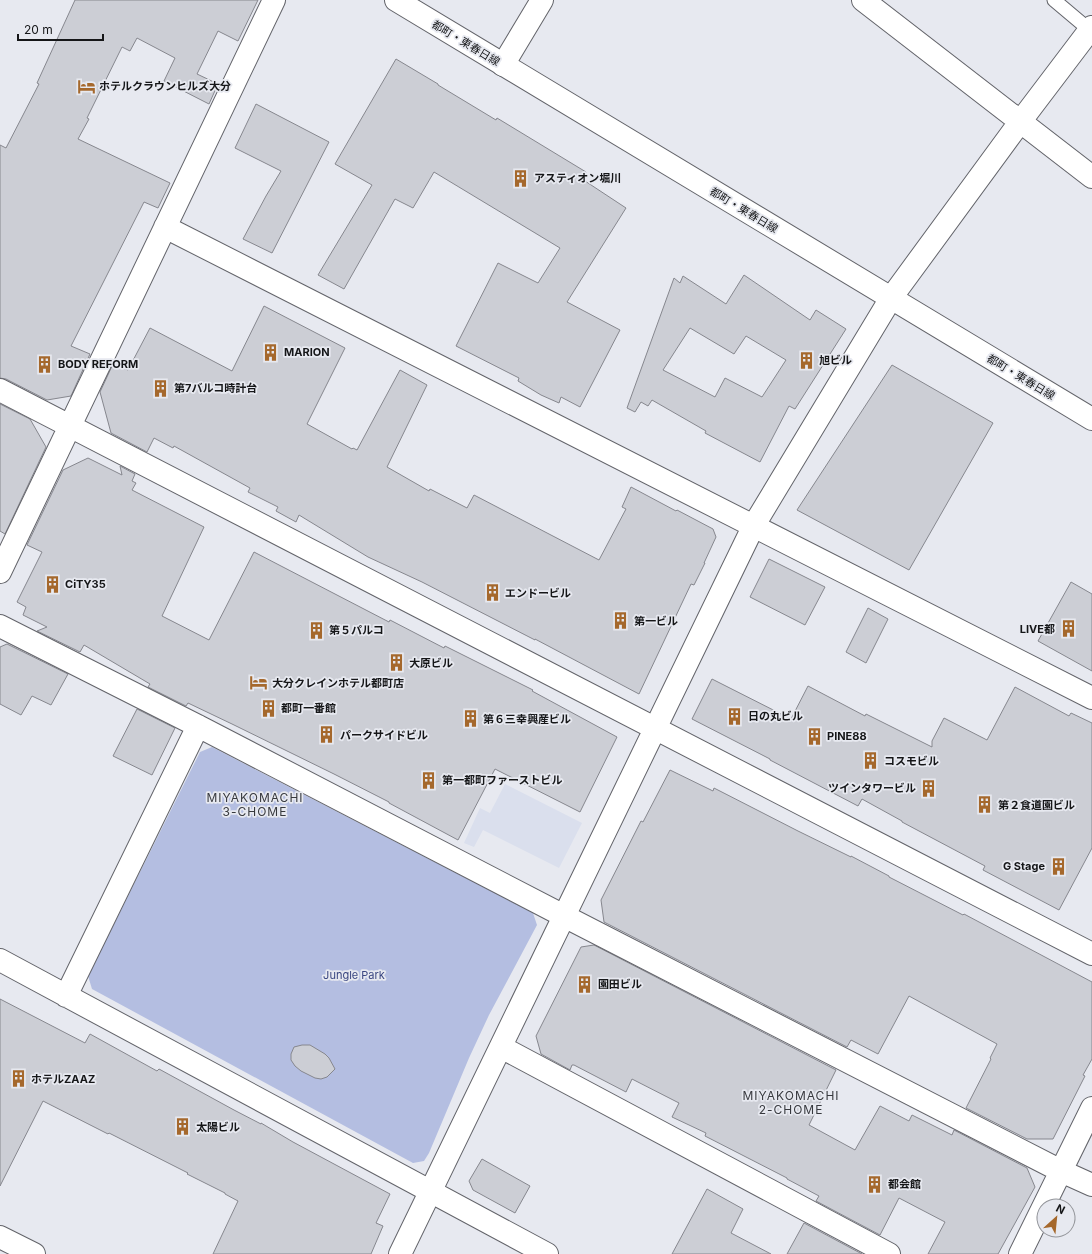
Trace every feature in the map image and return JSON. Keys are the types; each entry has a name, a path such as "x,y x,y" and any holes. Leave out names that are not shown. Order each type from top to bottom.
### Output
{"street":[{"path":"0,572 274,0"},
{"name":"都町・東春日線","path":"396,0 1092,419"},
{"path":"503,65 542,0"},
{"path":"863,0 1092,177"},
{"path":"400,1254 754,525 891,298 1020,122 1091,30"},
{"path":"165,226 1092,698"},
{"path":"0,390 1092,954"},
{"path":"0,626 198,726 1061,1171 1092,1185"},
{"path":"66,996 198,726"},
{"path":"0,960 547,1254"},
{"path":"501,1047 889,1254"},
{"path":"1020,1254 1092,1108"},
{"path":"0,1237 34,1254"}],"lane":[{"path":"1054,0 1091,30"}],"shaded area":[{"path":"505,784 582,823 559,868 483,830 474,847 464,843 480,808 490,813"}],"green space":[{"name":"Jungle Park","path":"212,747 533,913 537,925 489,1015 429,1153 424,1161 413,1163 92,989 88,976 200,752"}],"building":[{"path":"75,0 258,0 238,41 218,31 197,74 218,84 209,104 164,81 175,58 137,38 130,51 122,47 87,118 89,119 78,139 170,183 158,208 144,202 71,346 90,354 71,396 47,400 6,379 0,378 0,145 6,148 39,84 37,83"},
{"path":"396,59 496,120 497,118 586,172 582,179 626,208 567,302 620,330 580,407 561,397 559,403 541,395 518,381 519,378 456,346 498,263 538,283 560,248 434,172 413,208 395,199 344,289 318,275 372,185 335,164"},
{"path":"256,104 329,142 272,253 243,239 281,171 235,148"},
{"path":"744,275 810,320 816,310 846,329 795,409 789,406 760,462 705,433 706,431 652,400 648,406 641,402 635,412 627,408 674,278 680,283 683,276 726,304","holes":["690,328 734,354 746,336 786,360 762,397 725,378 715,397 663,370"]},
{"path":"264,306 345,348 307,424 352,449 357,450 400,370 427,385 387,467 429,491 430,489 467,508 474,495 599,560 626,509 622,507 631,487 713,529 716,537 705,563 694,585 691,584 639,694 535,639 422,582 368,557 299,515 296,522 276,511 278,507 248,492 250,488 174,446 173,448 154,438 147,452 111,433 100,392 113,364 128,370 150,328 232,371"},
{"path":"892,365 993,423 909,570 797,510"},
{"path":"0,404 30,419 46,447 5,534 0,531"},
{"path":"88,458 122,475 120,466 135,474 132,481 136,483 132,490 204,527 162,616 209,640 254,552 389,622 390,620 444,648 445,646 533,690 532,691 617,737 580,812 495,769 458,840 334,774 188,703 186,706 148,687 150,684 84,645 80,652 37,631 47,627 23,615 26,607 17,602 42,552 27,545 63,470"},
{"path":"769,559 825,587 805,625 750,597"},
{"name":"LIVE都","path":"1071,582 1092,594 1092,671 1038,641"},
{"path":"868,608 888,619 866,663 846,652"},
{"path":"7,644 68,674 51,705 32,696 21,715 0,704 0,647"},
{"path":"712,679 791,719 808,686 865,716 866,714 932,747 932,741 944,718 987,740 1015,687 1069,716 1071,713 1092,723 1092,848 1059,910 983,870 985,866 862,799 858,806 692,719"},
{"path":"137,709 175,728 152,775 113,756"},
{"path":"670,770 713,791 714,788 851,856 1092,982 1092,1059 1053,1139 1027,1139 966,1108 997,1044 909,996 878,1054 851,1040 847,1047 604,922 601,900 641,821 643,822"},
{"path":"594,945 836,1070 809,1125 855,1150 880,1106 909,1121 912,1115 952,1135 954,1130 1027,1168 1035,1187 998,1254 928,1254 945,1222 899,1198 880,1235 816,1201 819,1196 705,1136 706,1133 672,1117 679,1103 632,1079 626,1092 574,1065 572,1065 570,1070 541,1054 536,1036 581,947"},
{"path":"0,999 85,1043 90,1034 157,1071 159,1069 261,1123 293,1142 390,1194 376,1223 383,1226 371,1254 213,1254 238,1201 187,1174 188,1173 43,1101 0,1186"},
{"path":"310,1045 325,1054 335,1069 327,1077 321,1079 315,1078 301,1071 291,1060 291,1054 294,1047"},
{"path":"482,1159 530,1186 515,1213 473,1190 469,1181"},
{"path":"707,1189 743,1209 731,1233 771,1254 672,1254"},
{"path":"804,1223 862,1254 787,1254"}],"place":[{"name":"ホテルクラウンヒルズ大分","path":"86,86"},
{"name":"アスティオン堀川","path":"521,178"},
{"name":"MARION","path":"271,352"},
{"name":"旭ビル","path":"806,360"},
{"name":"BODY REFORM","path":"45,364"},
{"name":"第7バルコ時計台","path":"161,388"},
{"name":"CiTY35","path":"52,584"},
{"name":"エンドービル","path":"492,593"},
{"name":"第一ビル","path":"621,621"},
{"name":"LIVE都","path":"1068,629"},
{"name":"第５パルコ","path":"316,630"},
{"name":"大原ビル","path":"396,663"},
{"name":"大分クレインホテル都町店","path":"259,683"},
{"name":"都町一番館","path":"268,708"},
{"name":"日の丸ビル","path":"735,716"},
{"name":"第６三幸興産ビル","path":"470,719"},
{"name":"パークサイドビル","path":"327,735"},
{"name":"PINE88","path":"814,736"},
{"name":"コスモビル","path":"871,761"},
{"name":"第一都町ファーストビル","path":"429,780"},
{"name":"ツインタワービル","path":"929,788"},
{"name":"第２食道園ビル","path":"985,805"},
{"name":"G Stage","path":"1058,866"},
{"name":"園田ビル","path":"585,984"},
{"name":"ホテルZAAZ","path":"18,1079"},
{"name":"太陽ビル","path":"183,1127"},
{"name":"都会館","path":"875,1184"}],"district":[{"name":"MIYAKOMACHI 3-CHOME","path":"255,805"},
{"name":"MIYAKOMACHI 2-CHOME","path":"791,1103"}]}
